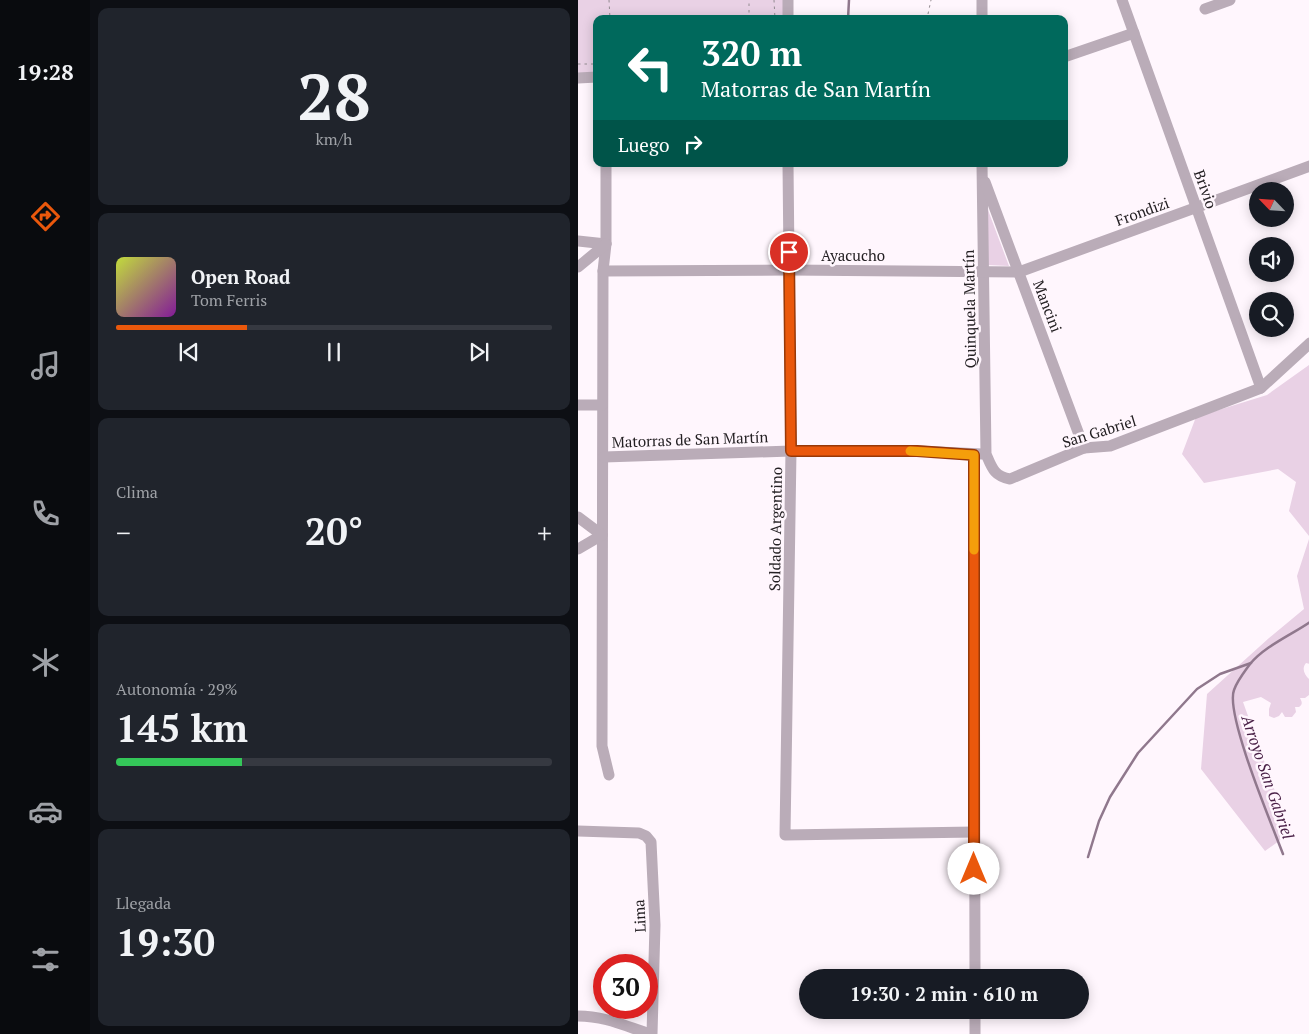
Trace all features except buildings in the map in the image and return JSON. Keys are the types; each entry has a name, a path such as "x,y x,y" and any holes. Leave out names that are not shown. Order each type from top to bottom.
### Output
{"street":[{"path":"788,0 788,15"},
{"path":"982,0 982,15"},
{"name":"Brivio","path":"1122,0 1261,388"},
{"path":"1205,8 1230,0"},
{"path":"1068,56 1134,33"},
{"path":"578,78 593,77"},
{"name":"Frondizi","path":"983,271 1019,272 1310,166"},
{"path":"606,167 602,404 604,457 602,746 609,775"},
{"name":"Soldado Argentino","path":"788,167 791,451 785,835 974,832"},
{"name":"Quinquela Martín","path":"982,169 986,454"},
{"name":"Mancini","path":"982,169 1084,448"},
{"path":"578,241 606,244"},
{"path":"578,267 606,244"},
{"name":"Ayacucho","path":"603,271 983,271"},
{"path":"1261,388 1310,343"},
{"name":"San Gabriel","path":"986,454 993,471 1001,477 1010,480 1084,448 1110,446 1261,388"},
{"path":"578,405 602,404"},
{"name":"Matorras de San Martín","path":"604,457 791,451 917,451 974,455 986,454"},
{"path":"974,455 975,969"},
{"path":"578,518 602,535"},
{"path":"578,549 602,535"},
{"name":"Lima","path":"578,831 639,833 646,836 651,842 655,925 651,1034"},
{"path":"578,1016 613,1020 630,1028 651,1034"},
{"path":"975,1019 975,1034"}],"path":[{"path":"609,0 610,15"},
{"path":"749,0 749,15"},
{"path":"774,0 775,15"},
{"path":"928,14 931,0"},
{"path":"578,64 593,64"}],"shaded area":[{"path":"578,0 784,0 784,15 593,15 593,74 578,74"},
{"path":"988,210 1009,266 988,265"},
{"path":"1309,365 1309,536 1289,511 1296,482 1278,469 1204,483 1182,454 1196,417 1267,395"},
{"path":"1309,539 1310,664 1306,663 1304,670 1309,679 1309,695 1305,698 1300,698 1302,704 1299,707 1295,707 1296,712 1292,717 1285,717 1282,712 1274,718 1269,716 1271,703 1261,697 1243,702 1290,833 1265,851 1201,769 1207,694 1304,609 1297,576"}],"waterway":[{"path":"848,15 849,0"},
{"name":"Arroyo San Gabriel","path":"1283,854 1260,796 1236,722 1233,703 1234,690 1241,676 1256,658 1271,646 1310,622"},
{"path":"1088,857 1099,821 1110,797 1138,753 1197,689 1220,674 1251,663"}],"slow traffic":[{"path":"910,451 974,455 974,550"}],"route":[{"path":"789,252 791,451 917,451 974,455 974,869"}]}
